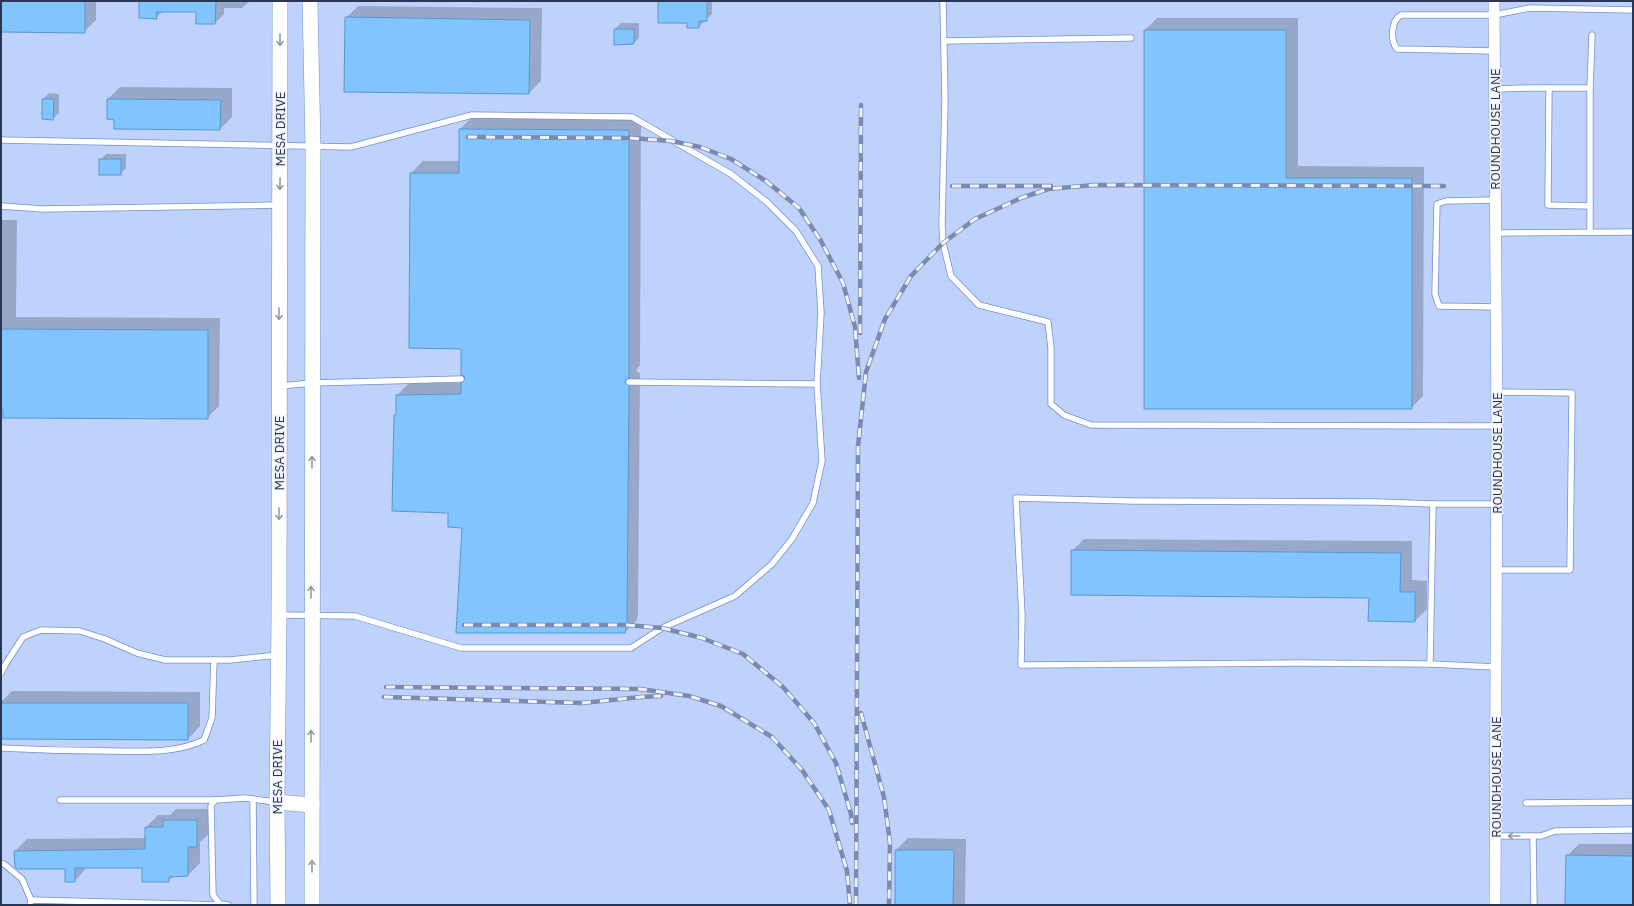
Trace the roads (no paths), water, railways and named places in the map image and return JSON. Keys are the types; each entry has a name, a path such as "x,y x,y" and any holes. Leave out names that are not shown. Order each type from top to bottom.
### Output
{"main road":[{"name":"MESA DRIVE","path":"278,905 277,802 279,615 280,1"},
{"path":"310,1 313,148 311,614 312,905"},
{"path":"277,802 312,805"}],"street":[{"name":"ROUNDHOUSE LANE","path":"1494,1 1497,392 1495,905"}],"lane":[{"path":"943,1 945,101 942,224 943,243 950,276 979,305 1048,322 1051,404 1064,415 1091,425 1497,426"},
{"path":"1494,51 1397,49 1393,45 1394,23 1397,18 1402,15 1494,15 1530,8 1633,10"},
{"path":"1590,232 1590,88 1592,35"},
{"path":"944,41 1131,38"},
{"path":"1549,88 1548,205 1590,206"},
{"path":"1495,89 1590,88"},
{"path":"1,140 313,148 351,147 472,115 632,117 671,141 731,174 767,202 796,232 818,266 821,313 817,384 822,461 813,503 792,539 772,564 735,596 662,628 631,648 461,648 355,616 311,614 279,615"},
{"path":"1495,200 1446,201 1437,204 1435,294 1439,306 1496,307"},
{"path":"1,206 43,209 280,205"},
{"path":"1496,233 1633,232"},
{"path":"279,386 312,383 461,379"},
{"path":"629,382 817,384"},
{"path":"1496,570 1570,570 1572,392 1497,392"},
{"path":"1496,667 1430,664 1297,663 1021,665 1022,616 1016,498 1132,501 1497,504"},
{"path":"1430,664 1433,504"},
{"path":"1,673 4,665 23,637 41,630 80,630 137,653 165,660 230,660 278,655"},
{"path":"1,748 37,750 148,751 191,747 204,740 212,718 214,660"},
{"path":"60,800 215,800 245,798 277,802"},
{"path":"253,799 254,905"},
{"path":"215,800 211,806 213,895 220,905"},
{"path":"1526,803 1633,802"},
{"path":"1495,836 1541,836 1555,831 1633,830"},
{"path":"1533,836 1534,905"},
{"path":"1,863 22,879 30,903 228,905"}],"railway":[{"path":"860,333 861,105"},
{"path":"468,137 630,138 671,141 700,147 731,159 766,181 799,208 821,241 843,283 855,327 859,378"},
{"path":"856,905 858,446 866,372 885,319 911,276 943,243 975,219 1021,198 1048,189 1095,185 1444,186"},
{"path":"952,186 1051,186"},
{"path":"464,625 627,625 662,628 702,638 743,654 783,687 814,723 836,763 851,814 852,823"},
{"path":"386,687 640,689 689,696 721,706 772,737 802,770 829,810 847,871 850,905"},
{"path":"384,697 582,703 661,696"},
{"path":"861,713 884,797 890,843 889,905"}]}
